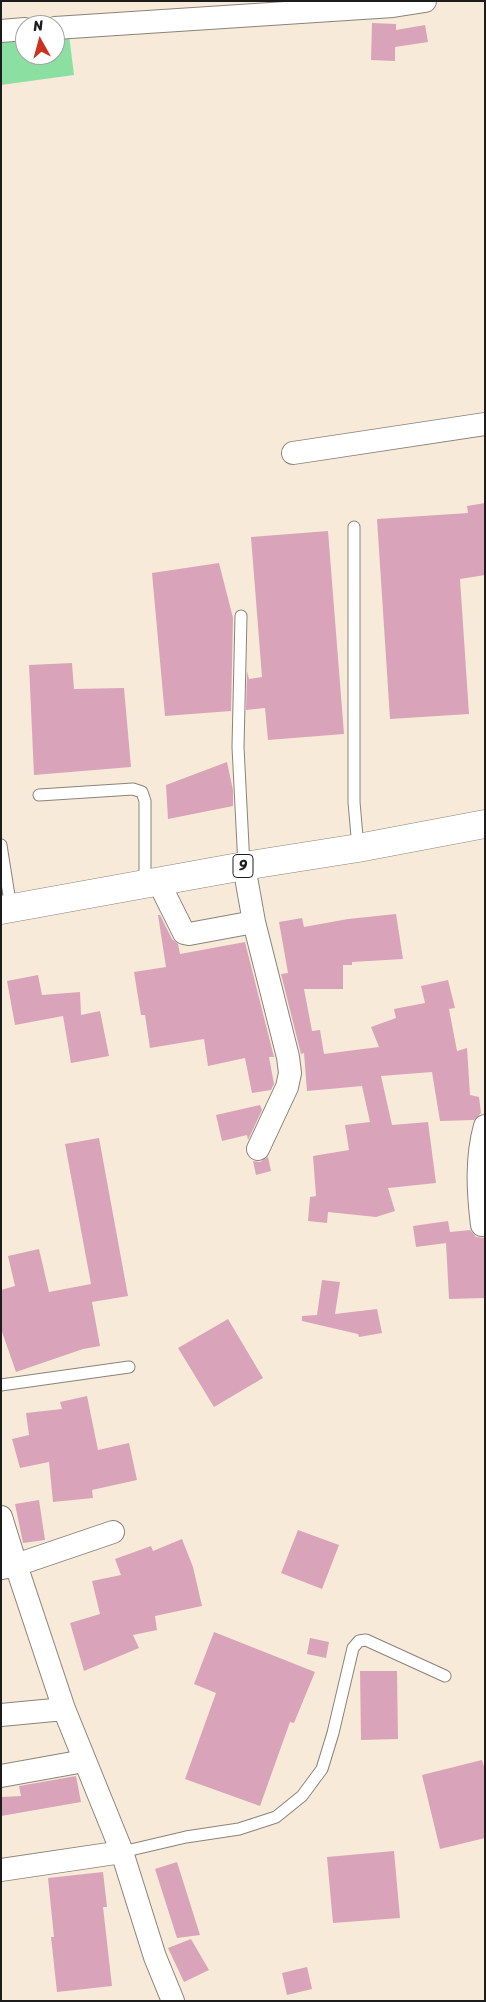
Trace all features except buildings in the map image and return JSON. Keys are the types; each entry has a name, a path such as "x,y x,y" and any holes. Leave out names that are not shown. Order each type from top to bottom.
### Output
{"highway":[{"name":"9","path":"6,909 485,824"}],"street":[{"path":"65,27 393,6 425,1"},
{"path":"1,30 15,29"},
{"path":"294,453 485,424"},
{"path":"244,866 254,922 288,1057 290,1073 287,1087 258,1149"},
{"path":"152,882 184,933 190,934 254,922"},
{"path":"482,1225 478,1190 479,1152 485,1126"},
{"path":"1,1516 8,1567 122,1852 156,1957 173,2001"},
{"path":"8,1567 113,1532"},
{"path":"1,1715 64,1709"},
{"path":"1,1776 84,1761"},
{"path":"1,1870 122,1852"}],"lane":[{"path":"354,527 354,802 358,848"},
{"path":"241,616 238,730 244,866"},
{"path":"39,795 133,789 142,792 145,801 152,882"},
{"path":"1,845 6,909"},
{"path":"1,1384 129,1367"},
{"path":"122,1852 186,1837 239,1829 276,1817 302,1796 322,1769 333,1733 353,1648 359,1641 366,1640 445,1676"}],"green space":[{"path":"65,27 68,27 74,75 1,85 1,35 15,33 15,65 65,65"}]}
